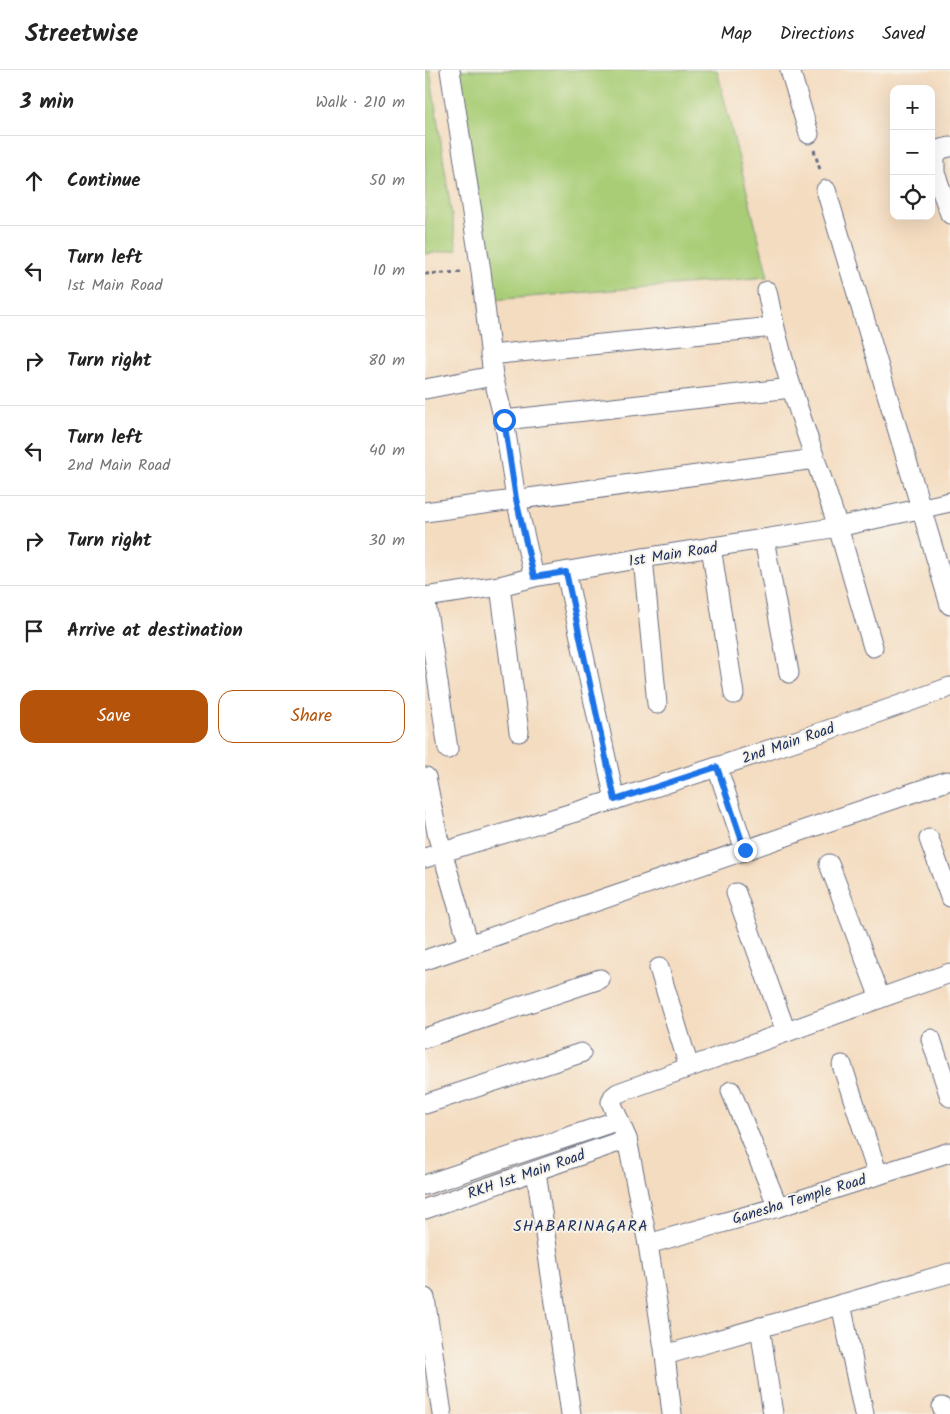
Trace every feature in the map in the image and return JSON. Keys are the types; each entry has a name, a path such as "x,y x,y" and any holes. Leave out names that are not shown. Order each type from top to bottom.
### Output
{"street":[{"path":"450,70 481,271 493,376 504,420 516,499 534,577"},
{"path":"790,70 809,134"},
{"path":"950,147 941,149 935,156 935,173 950,214"},
{"path":"826,190 950,605"},
{"path":"767,291 774,327 792,388 838,527 873,647"},
{"path":"490,355 774,327"},
{"path":"425,389 493,376"},
{"path":"504,420 792,388"},
{"path":"425,512 815,459"},
{"name":"1st Main Road","path":"425,597 500,586 534,577 643,558 838,527 950,502"},
{"path":"764,539 789,673"},
{"path":"711,547 733,694"},
{"path":"643,558 657,704"},
{"path":"566,572 615,800"},
{"path":"500,586 519,732"},
{"path":"425,597 448,750"},
{"name":"2nd Main Road","path":"433,855 717,767 950,687"},
{"path":"717,767 745,850"},
{"path":"425,777 433,855 469,945"},
{"path":"425,960 947,781"},
{"path":"929,839 950,897"},
{"path":"829,864 880,998"},
{"path":"737,893 786,1032"},
{"path":"659,968 689,1066"},
{"path":"672,1414 648,1244 627,1139 611,1102 613,1097 618,1093 689,1066 950,973"},
{"path":"425,1038 600,979"},
{"path":"931,1039 950,1097"},
{"path":"425,1104 581,1053"},
{"path":"842,1065 878,1175"},
{"path":"731,1091 778,1208"},
{"path":"425,1185 619,1120"},
{"name":"RKH 1st Main Road","path":"425,1209 627,1139"},
{"name":"Ganesha Temple Road","path":"648,1244 778,1208 950,1152"},
{"path":"536,1171 571,1414"},
{"path":"665,1355 950,1272"},
{"path":"425,1298 441,1414"},
{"path":"841,1304 864,1414"},
{"path":"760,1327 773,1414"}],"path":[{"path":"809,134 826,190"},
{"path":"425,274 481,271"}],"green space":[{"path":"425,70 430,70 457,250 425,254"},
{"path":"459,70 717,70 768,277 493,300"}],"district":[{"name":"SHABARINAGARA","path":"581,1225"}],"route":[{"path":"504,420 516,499 534,577 566,572 615,800 717,767 745,850"}]}
